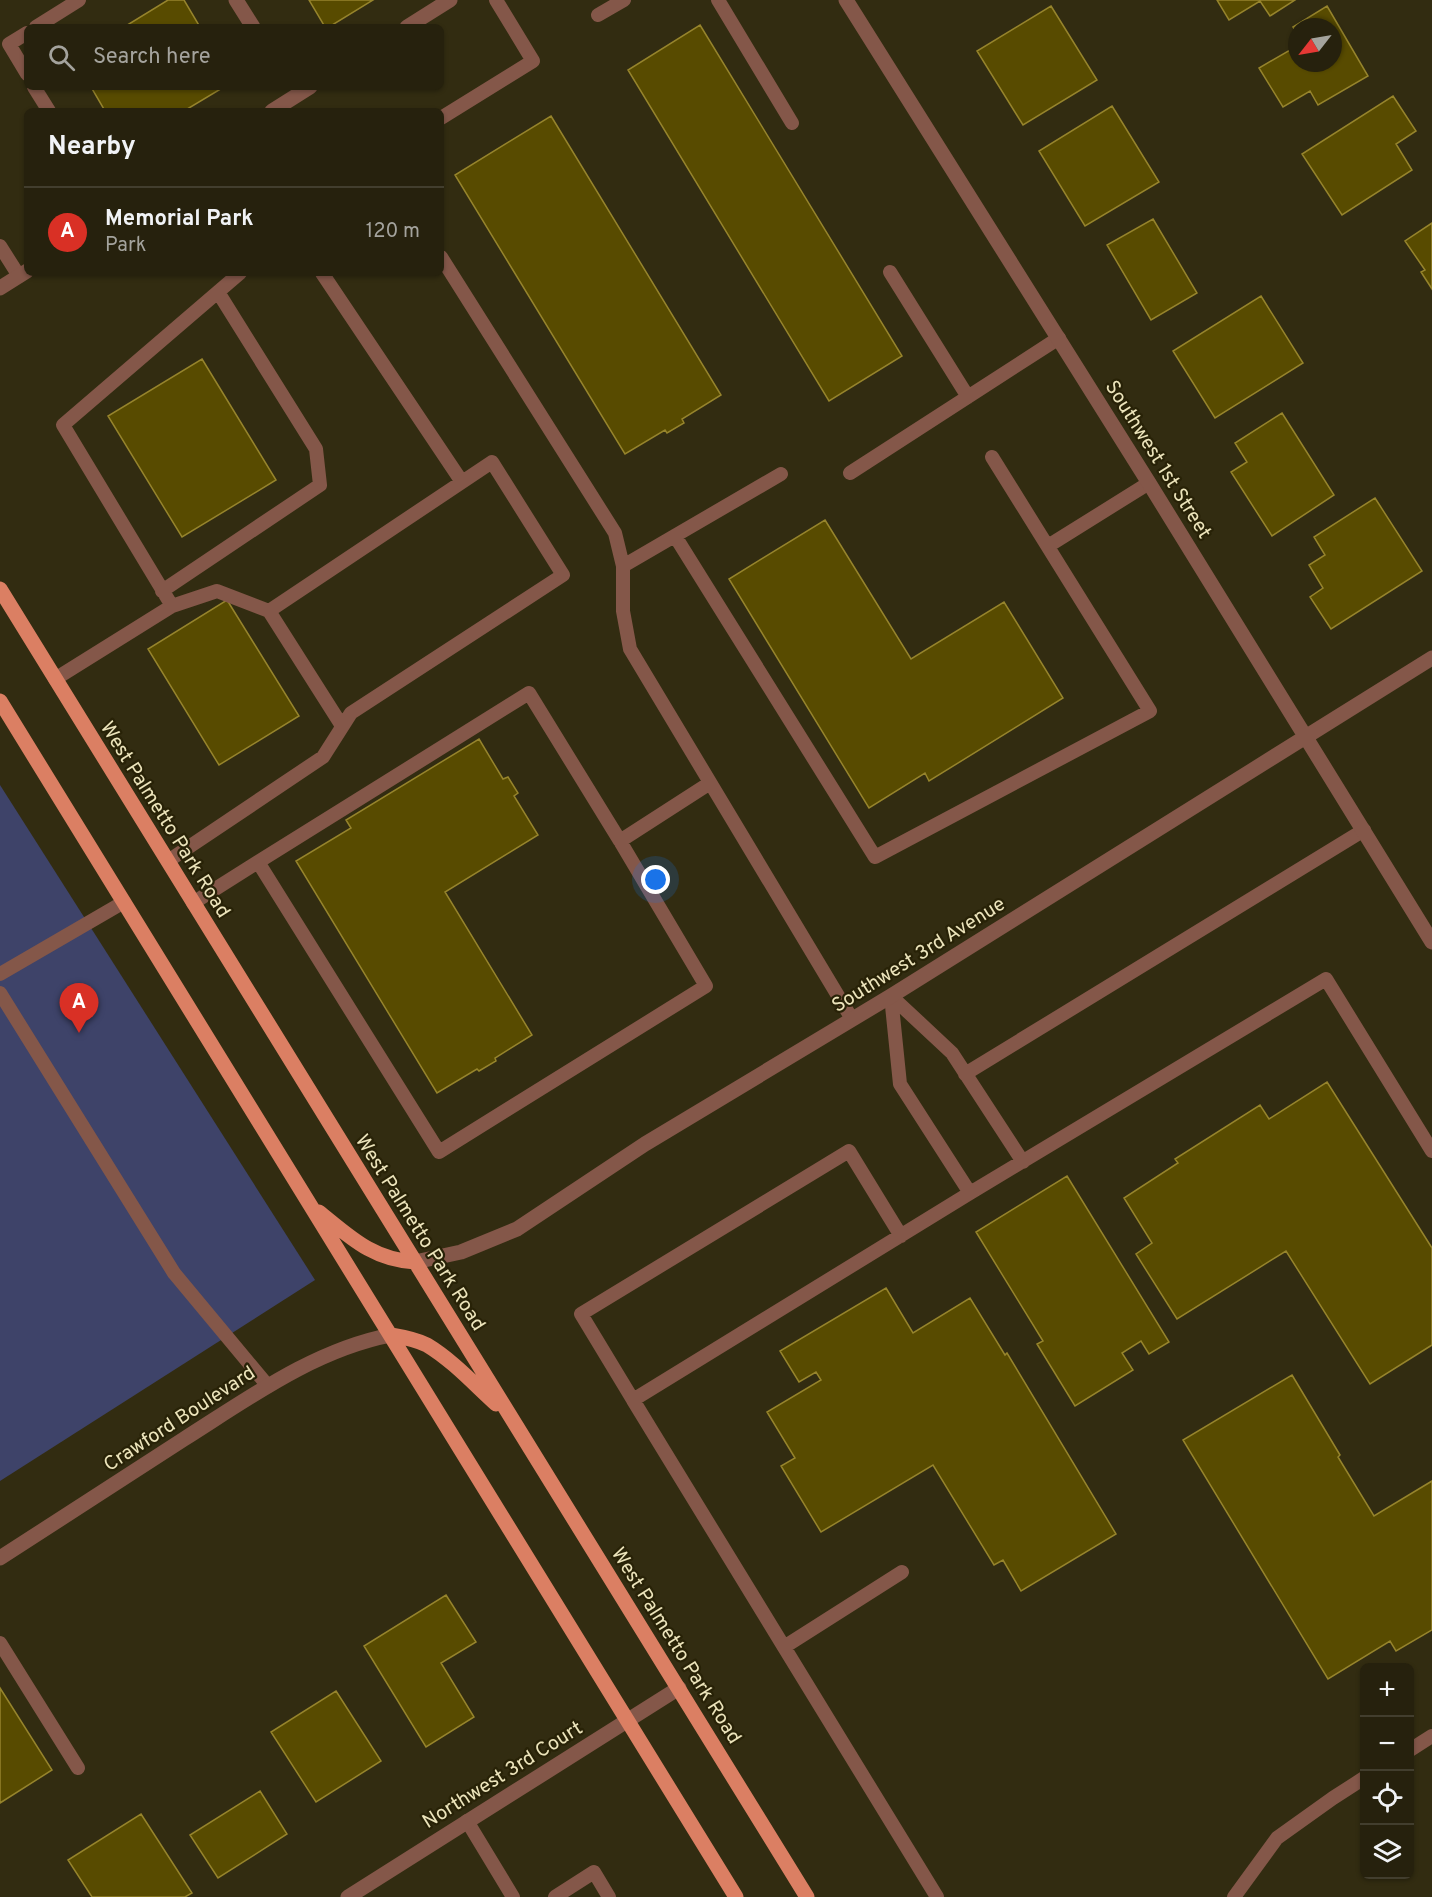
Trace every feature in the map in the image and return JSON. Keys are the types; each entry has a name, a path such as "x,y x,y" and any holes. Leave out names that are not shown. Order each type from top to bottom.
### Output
{"main road":[{"name":"West Palmetto Park Road","path":"0,590 807,1897"},
{"path":"0,701 736,1897"},
{"path":"312,1207 360,1244 380,1255 397,1261 415,1262"},
{"path":"391,1335 409,1338 427,1345 444,1357 509,1416"}],"street":[{"path":"236,0 252,24"},
{"path":"412,24 450,0"},
{"name":"Southwest 1st Street","path":"846,0 1059,338 1432,942"},
{"path":"276,108 299,90"},
{"path":"0,288 23,274"},
{"name":"Southwest 3rd Avenue","path":"415,1262 461,1252 517,1229 645,1144 891,996 1432,658"},
{"name":"Crawford Boulevard","path":"0,1557 268,1386 326,1355 367,1340 391,1335"},
{"name":"Northwest 3rd Court","path":"348,1897 679,1688"}],"lane":[{"path":"41,24 79,0"},
{"path":"444,116 533,61 496,0"},
{"path":"598,15 624,0"},
{"path":"717,0 792,123"},
{"path":"24,35 9,44 24,69"},
{"path":"36,90 47,108"},
{"path":"0,246 23,274"},
{"path":"444,262 615,533 623,566 623,611 630,649 852,1019"},
{"path":"890,272 968,397"},
{"path":"172,606 63,425 237,276"},
{"path":"324,276 462,482"},
{"path":"162,591 320,484 316,449 218,292"},
{"path":"850,473 1059,338"},
{"path":"675,536 875,857 1150,711 992,457"},
{"path":"168,861 323,757 351,713 563,575 492,462 269,611"},
{"path":"623,566 781,474"},
{"path":"1048,546 1149,483"},
{"path":"55,679 172,606 217,591 269,611 342,726"},
{"path":"193,903 258,862 529,693 706,986 439,1152 258,862"},
{"path":"620,842 710,783"},
{"path":"965,1074 1364,830"},
{"path":"0,974 124,902"},
{"path":"633,1400 970,1193 1326,979 1432,1152"},
{"path":"0,993 174,1273 268,1386"},
{"path":"891,996 952,1053 1023,1162"},
{"path":"891,996 900,1084 970,1193"},
{"path":"901,1236 849,1151 581,1314 937,1897"},
{"path":"784,1647 902,1572"},
{"path":"0,1643 78,1768"},
{"path":"1414,1747 1432,1736"},
{"path":"1234,1897 1277,1838 1360,1781"},
{"path":"467,1821 513,1897"},
{"path":"555,1897 594,1872 609,1897"}],"shaded area":[{"path":"0,785 315,1280 0,1481"}],"building":[{"path":"168,0 184,0 198,24 129,24"},
{"path":"309,0 373,0 334,24 323,24"},
{"path":"1217,0 1295,0 1270,16 1260,1 1229,20"},
{"path":"1051,6 1097,80 1023,125 977,51"},
{"path":"1327,6 1334,18 1308,18"},
{"path":"700,25 902,356 829,401 628,70"},
{"path":"1342,32 1368,76 1318,105 1310,91 1283,107 1259,68 1288,51 1288,72 1342,72"},
{"path":"93,90 219,90 189,108 103,108"},
{"path":"1393,96 1416,131 1396,144 1412,170 1342,215 1302,154"},
{"path":"1112,106 1159,182 1085,226 1039,151"},
{"path":"551,116 721,395 682,419 684,423 667,433 665,430 625,454 455,175"},
{"path":"1153,219 1197,293 1151,320 1107,245"},
{"path":"1432,223 1432,289 1421,272 1425,270 1405,241"},
{"path":"1261,296 1303,363 1215,418 1173,351"},
{"path":"202,359 276,480 182,537 108,416"},
{"path":"1282,413 1334,495 1272,536 1231,472 1247,462 1235,443"},
{"path":"1375,498 1422,571 1331,629 1310,597 1323,588 1309,565 1325,555 1314,537"},
{"path":"825,520 911,659 1004,602 1063,698 929,781 925,773 869,808 729,579"},
{"path":"227,600 299,716 219,765 148,649"},
{"path":"479,739 503,779 508,777 518,793 514,796 538,835 445,892 532,1035 495,1058 496,1061 479,1071 477,1069 437,1093 296,861 351,828 346,820"},
{"path":"1327,1082 1432,1248 1432,1345 1370,1384 1286,1251 1177,1319 1136,1254 1152,1243 1124,1198 1178,1163 1175,1159 1260,1105 1269,1119"},
{"path":"1067,1176 1169,1342 1149,1354 1141,1341 1122,1353 1133,1370 1075,1406 1037,1344 1043,1341 976,1232"},
{"path":"886,1288 913,1333 970,1298 1005,1355 1007,1353 1116,1534 1021,1591 1003,1560 994,1565 933,1465 821,1532 781,1466 795,1458 767,1412 821,1380 816,1372 799,1382 780,1351"},
{"path":"1292,1375 1374,1516 1432,1481 1432,1630 1396,1651 1390,1641 1328,1679 1183,1440"},
{"path":"446,1595 476,1642 441,1663 474,1717 426,1747 364,1646"},
{"path":"0,1688 52,1770 0,1803"},
{"path":"336,1691 381,1761 316,1802 271,1732"},
{"path":"260,1791 287,1834 218,1878 190,1835"},
{"path":"141,1814 192,1893 185,1897 92,1897 68,1860"}],"place":[{"name":"Memorial Park","path":"79,1033"}]}
